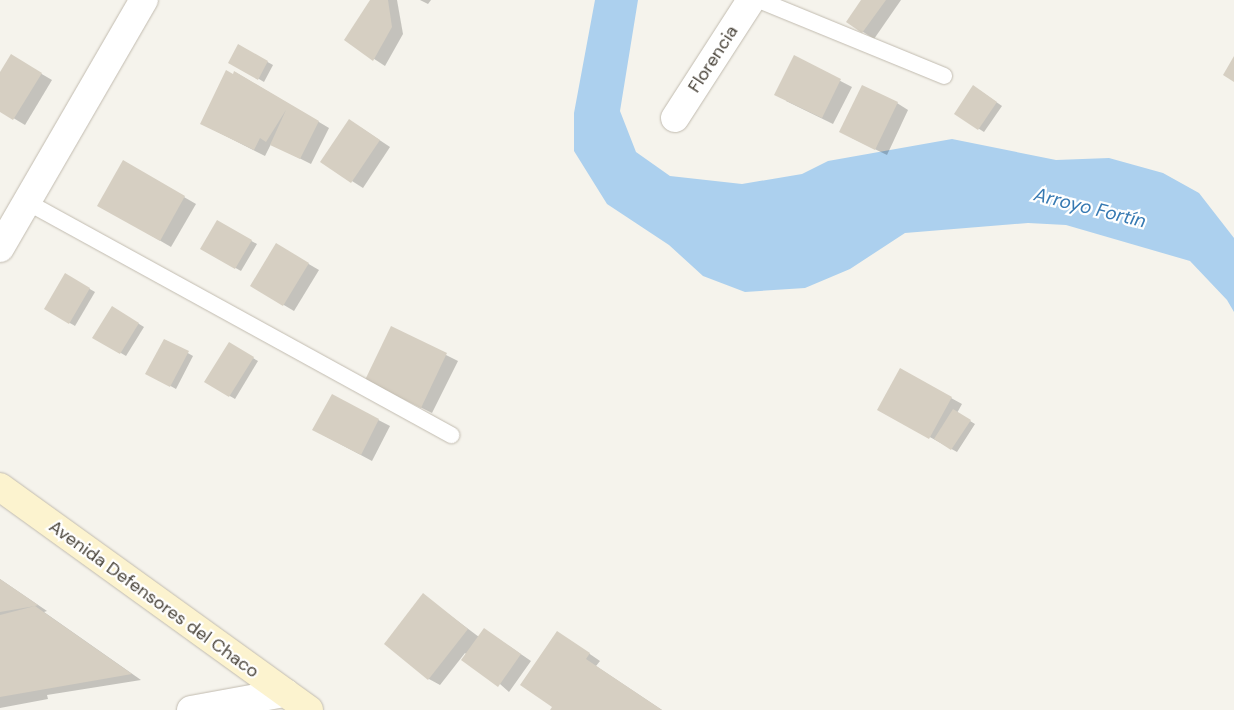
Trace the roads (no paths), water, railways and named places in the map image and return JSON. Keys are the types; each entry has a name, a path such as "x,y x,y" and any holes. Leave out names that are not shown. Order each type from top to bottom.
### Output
{"main road":[{"name":"Avenida Defensores del Chaco","path":"0,488 309,710"}],"street":[{"path":"0,248 28,203 144,0"},
{"name":"Florencia","path":"676,118 751,0"},
{"path":"191,710 285,693"}],"lane":[{"path":"758,0 944,76"},
{"path":"28,203 451,435"}],"water":[{"name":"Arroyo Fortín","path":"595,0 638,0 620,111 636,152 670,176 742,184 802,174 828,161 952,139 1056,160 1109,158 1163,173 1199,193 1234,238 1234,312 1227,300 1190,261 1066,225 1028,223 905,233 850,269 805,288 745,292 703,276 669,245 607,204 574,151 574,113"}]}
